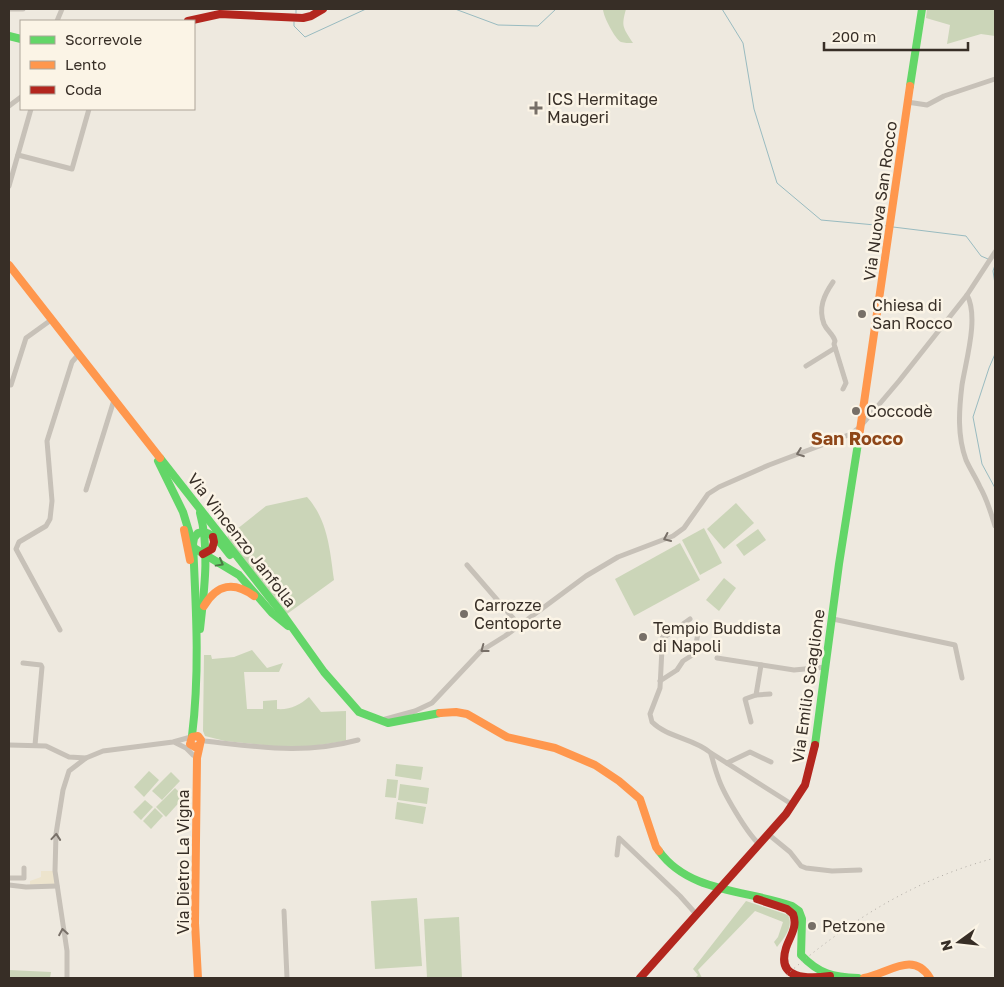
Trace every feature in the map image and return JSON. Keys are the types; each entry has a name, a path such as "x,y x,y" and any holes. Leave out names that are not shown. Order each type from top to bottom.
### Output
{"main road":[{"path":"193,20 220,14 303,18 323,9"},
{"name":"Via Nuova San Rocco","path":"860,427 922,9"},
{"name":"Via Vincenzo Janfolla","path":"9,265 292,629"},
{"name":"Via Emilio Scaglione","path":"640,978 793,805 805,785 810,771 826,667 838,567 860,427"},
{"name":"Via Vincenzo Janfolla","path":"153,451 183,512 196,551 239,575 279,620 292,629"},
{"path":"170,485 184,532 195,584"},
{"path":"197,506 214,542 212,549 203,554"},
{"path":"197,741 195,711 198,643 202,610 204,532 202,517"},
{"path":"198,643 194,537 200,532 212,536 259,585"},
{"path":"202,610 212,594 217,590 230,586 248,591 267,607"},
{"path":"292,629 348,702 360,712 379,721 400,722 456,712 467,714 507,737 555,748 595,765 619,781 640,799 653,840 666,861 689,876 720,888 753,896 761,896 787,904 799,911 802,926 802,955"},
{"name":"Via Dietro La Vigna","path":"193,978 190,923 193,755 197,741"},
{"name":"Via Dietro La Vigna","path":"197,741 195,924 198,978"},
{"path":"753,896 761,901 790,911 794,916 795,924 785,949 785,965 793,976 806,978 832,976 858,978"},
{"path":"785,949 792,949 802,955 813,968 832,976"},
{"path":"864,978 872,978 911,963 920,965 930,978"}],"street":[{"path":"9,9 23,9"},
{"path":"908,102 927,105 944,96 995,79"},
{"path":"9,106 20,98"},
{"path":"9,186 31,110"},
{"path":"18,155 72,169 89,110"},
{"path":"379,721 395,718 432,703 481,651 586,576 618,557 673,536 684,528 708,494 719,487 762,467 848,436 860,427 899,382 967,295 995,252"},
{"path":"832,282 822,301 822,310 824,324 834,335 835,348 846,383 843,389"},
{"path":"967,295 970,301 971,313 970,341 962,385 959,428 966,460 981,488 995,526"},
{"path":"11,385 28,336 51,320"},
{"path":"806,366 835,348"},
{"path":"60,630 16,549 19,542 46,526 50,519 52,501 48,437 73,361 78,355"},
{"path":"86,490 114,400"},
{"path":"466,565 519,625"},
{"path":"833,619 955,645 962,678"},
{"path":"662,639 690,620"},
{"path":"663,628 660,688 650,714 652,722 667,732 705,748 793,805"},
{"path":"660,681 677,670 683,661 694,654 700,628"},
{"path":"717,658 794,670 826,667"},
{"path":"23,663 41,665 42,667 35,746"},
{"path":"756,696 761,665"},
{"path":"751,722 744,699 770,694"},
{"path":"69,771 86,758 112,748 197,741 292,750 324,747 358,740"},
{"path":"174,742 186,748 193,755"},
{"path":"9,745 51,747 69,757 86,758"},
{"path":"727,763 750,752 771,762"},
{"path":"711,753 718,778 746,829 759,844"},
{"path":"67,978 67,951 55,871 56,834 63,790 69,771 69,757"},
{"path":"768,834 790,852 801,866 806,868 832,871 860,870"},
{"path":"616,855 618,840 621,838 696,914"},
{"path":"9,878 24,878 24,868"},
{"path":"9,885 26,887 57,886"},
{"path":"284,911 287,978"}],"green space":[{"path":"603,9 626,9 624,27 633,43 619,40 607,22"},
{"path":"927,9 995,9 995,36 981,34 947,44 950,25 926,18"},
{"path":"307,497 320,516 324,526 334,580 287,614 227,537 266,506"},
{"path":"736,503 754,523 724,549 707,529"},
{"path":"704,528 722,563 700,575 682,540"},
{"path":"758,529 766,540 744,556 736,545"},
{"path":"680,543 700,580 634,616 615,579"},
{"path":"724,578 736,588 719,611 706,600"},
{"path":"252,650 267,668 283,663 279,672 244,672 247,709 263,709 263,701 277,700 277,709 286,709 298,705 309,697 321,712 346,711 346,741 306,747 272,746 225,741 205,736 203,731 204,655 211,655 212,659 234,657"},
{"path":"396,764 423,767 421,780 395,776"},
{"path":"149,771 159,780 144,797 134,787"},
{"path":"171,772 180,781 162,800 152,791"},
{"path":"387,779 398,780 396,798 385,797"},
{"path":"400,784 429,788 427,804 398,800"},
{"path":"175,788 184,797 166,817 156,807"},
{"path":"145,800 153,807 141,820 133,812"},
{"path":"397,802 426,807 423,824 395,819"},
{"path":"155,808 163,816 151,829 143,821"},
{"path":"417,898 422,966 375,969 371,901"},
{"path":"746,901 788,915 790,924 785,936 777,947 774,942 778,937 783,922 755,911 698,970 702,978 697,978 698,975 693,969"},
{"path":"459,917 462,978 427,978 424,919"},
{"path":"9,970 51,972 50,978 9,978"}],"shaded area":[{"path":"41,871 55,871 57,886 30,887 30,881 41,877"}],"waterway":[{"path":"294,22 294,26 305,37 366,9"},
{"path":"455,9 498,25 538,26 556,9"},
{"path":"722,9 743,43 754,109 777,183 821,220 886,226"},
{"path":"893,227 966,236 981,256 988,259"},
{"path":"995,265 993,271 995,284"},
{"path":"995,354 973,417 982,464 995,488"}],"railway":[{"path":"783,978 831,939 882,905 937,878 995,858"}],"traffic: fast":[{"path":"910,86 922,9"},
{"path":"9,36 20,39"},
{"path":"815,745 839,564 859,437"},
{"path":"160,458 284,616 324,672 359,712 388,723 440,713"},
{"path":"158,461 183,512 194,548 239,575 272,613 288,626"},
{"path":"200,513 205,541 204,586 200,629"},
{"path":"192,736 197,664 194,538 198,533 208,533 230,555"},
{"path":"659,851 672,865 686,875 703,883 792,906 799,911 802,919 801,955 814,966 827,973 841,977 858,978"}],"traffic: slow":[{"path":"859,437 910,86"},
{"path":"9,265 160,458"},
{"path":"184,530 190,560"},
{"path":"204,606 214,593 226,587 240,588 254,596"},
{"path":"440,713 456,712 467,714 507,737 555,748 595,765 619,781 640,799 659,851"},
{"path":"198,978 195,923 197,758 201,740 198,736 192,737 190,744 195,747 199,745"},
{"path":"864,978 908,965 916,966 923,970 930,978"}],"traffic: jam":[{"path":"193,20 220,14 303,18 323,9"},
{"path":"203,554 212,549 213,537"},
{"path":"640,978 786,814 805,785 815,745"},
{"path":"757,899 787,909 793,914 795,923 784,959 790,972 804,977 830,976"}],"place":[{"name":"ICS Hermitage Maugeri","path":"536,108"},
{"name":"Chiesa di San Rocco","path":"862,314"},
{"name":"Coccodè","path":"856,411"},
{"name":"Carrozze Centoporte","path":"464,614"},
{"name":"Tempio Buddista di Napoli","path":"643,637"},
{"name":"Petzone","path":"812,926"}],"district":[{"name":"San Rocco","path":"857,438"}]}
